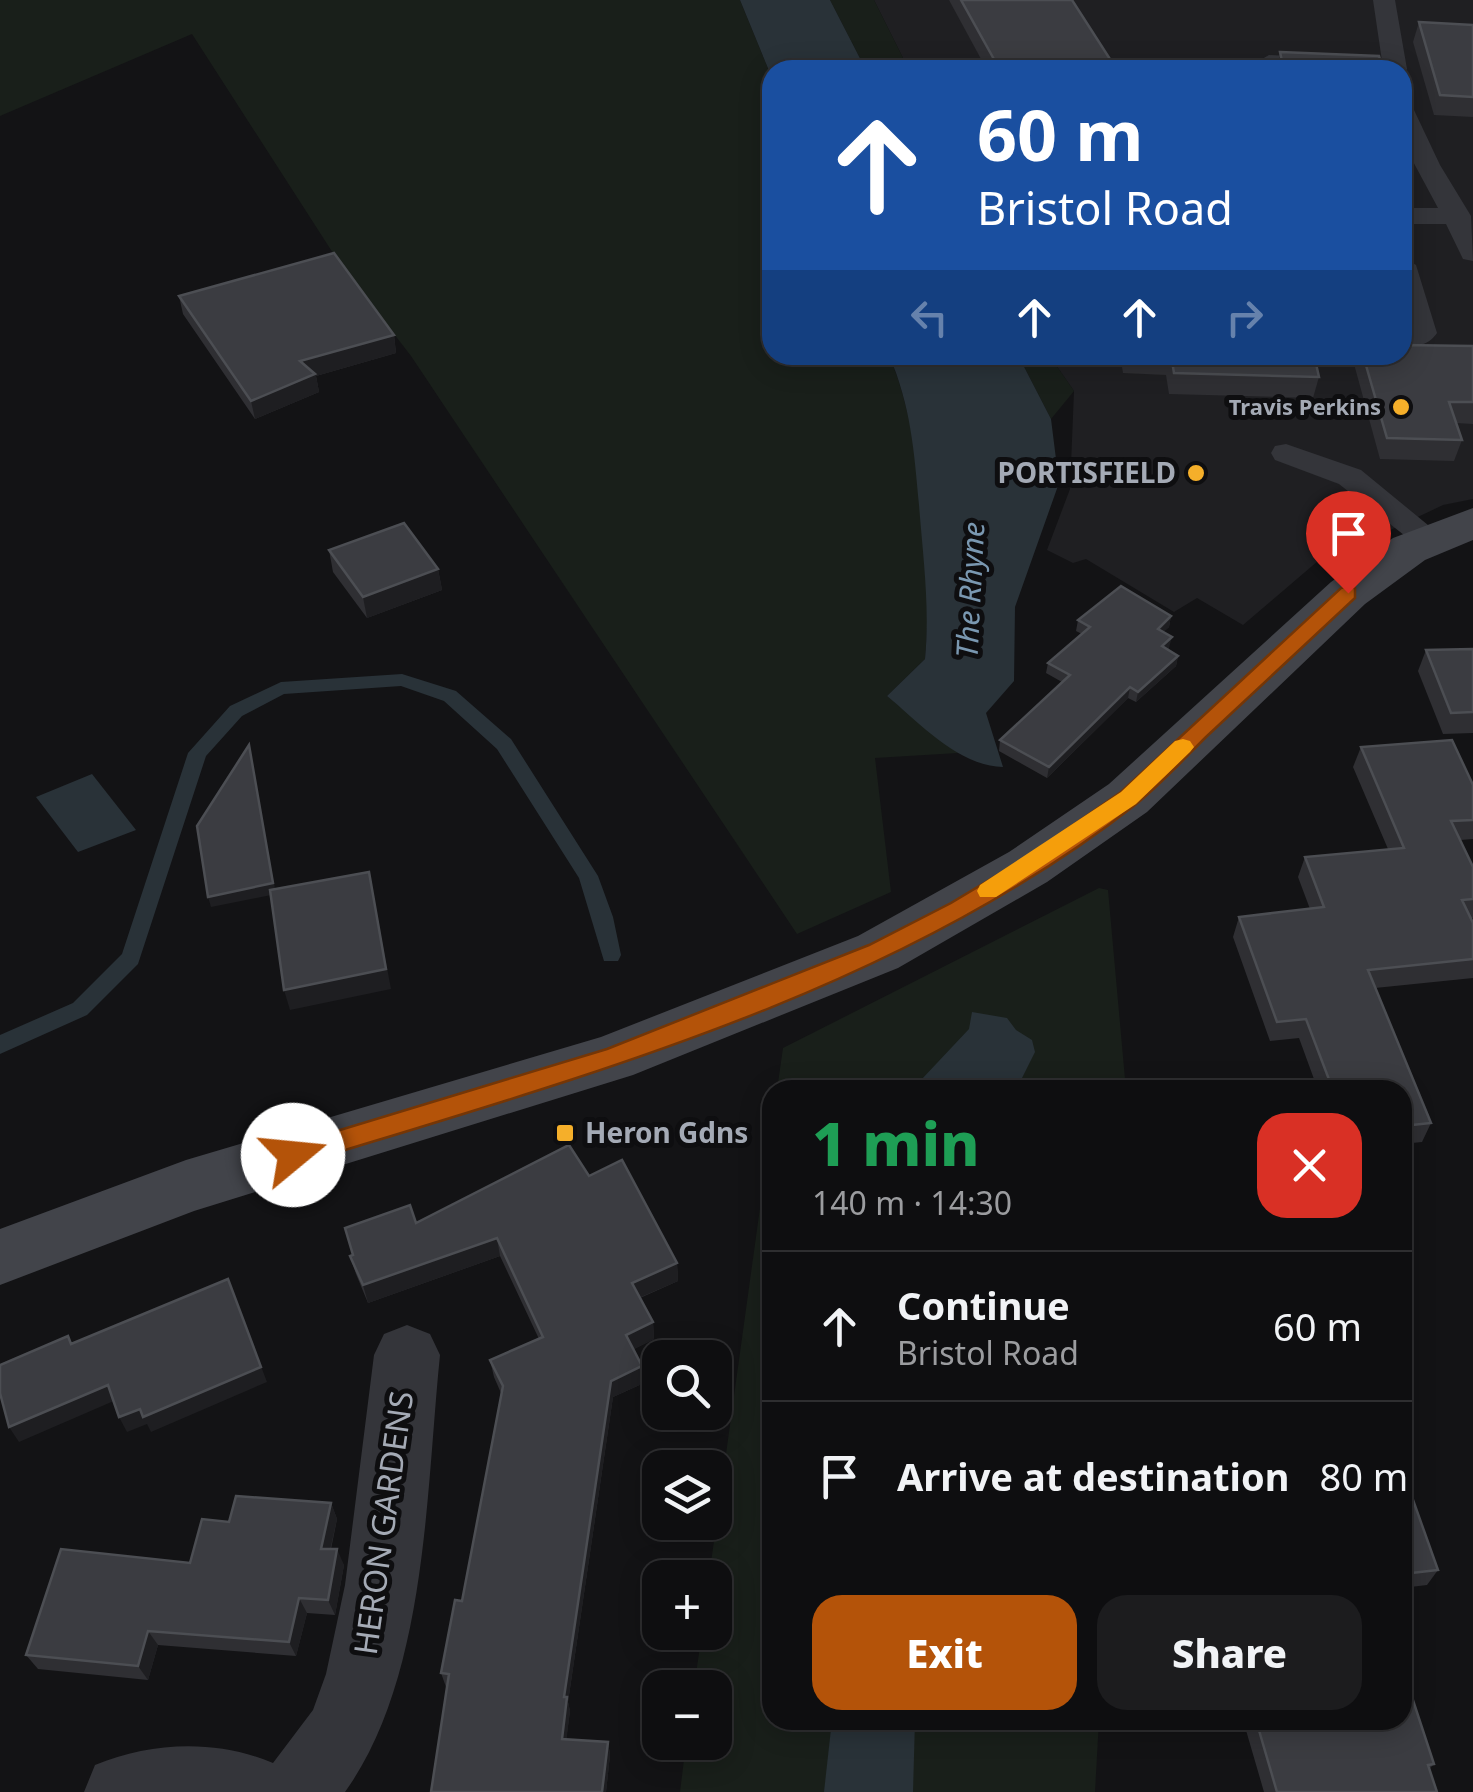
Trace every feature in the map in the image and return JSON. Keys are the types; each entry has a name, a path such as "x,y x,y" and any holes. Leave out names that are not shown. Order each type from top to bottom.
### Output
{"main road":[{"path":"0,1257 186,1187 612,1058 878,952 1028,867 1128,798 1348,593 1384,565 1451,531"}],"street":[{"name":"HERON GARDENS","path":"298,1792 341,1734 370,1645 381,1585 407,1355"},
{"path":"122,1792 194,1782 252,1792"}],"lane":[{"path":"1384,0 1393,60"},
{"path":"1412,135 1424,165 1458,216 1473,254"},
{"path":"1412,216 1458,216"},
{"path":"1412,297 1423,332 1420,337 1412,337"},
{"path":"1286,454 1350,477 1451,531"}],"shaded area":[{"path":"0,0 740,0 765,60 762,365 893,365 917,464 928,586 925,659 887,696 958,753 875,758 891,892 797,934 411,356 340,264 192,34 0,116"},
{"path":"830,0 874,0 904,60 861,60"},
{"path":"874,0 1473,0 1473,499 1443,505 1361,544 1346,537 1243,625 1197,598 1174,612 1086,559 1073,563 1047,550 1070,489 1074,391 1056,365 1412,365 1412,60 904,60"},
{"path":"1023,365 1056,365 1074,391 1051,419"},
{"path":"1099,888 1108,890 1125,1080 778,1080 783,1048"},
{"path":"762,1193 762,1730 1098,1730 1095,1792 680,1792 684,1760 732,1760 732,1670 697,1670 699,1650 732,1650 732,1560 711,1560 714,1540 732,1540 732,1450 727,1450"}],"water":[{"path":"740,0 830,0 861,60 765,60"},
{"name":"The Rhyne","path":"892,365 1023,365 1051,419 1059,483 1015,607 1014,681 986,713 1003,767 986,765 955,751 887,696 925,659 927,620 913,447"},
{"path":"92,774 136,830 78,852 36,797"},
{"path":"972,1012 1007,1018 1016,1030 1032,1040 1035,1052 1021,1080 921,1080 969,1029"},
{"path":"831,1730 915,1730 913,1792 824,1792"}],"building":[{"path":"961,0 1072,0 1111,60 994,60"},
{"path":"1419,22 1473,25 1473,97 1440,95"},
{"path":"1280,52 1379,56 1380,60 1282,60"},
{"path":"334,253 394,335 300,361 315,374 251,401 179,296"},
{"path":"1412,345 1473,346 1473,402 1449,402 1462,440 1387,438 1366,365 1412,365"},
{"path":"1173,365 1316,365 1319,377 1174,373"},
{"path":"404,523 438,569 363,597 329,550"},
{"path":"1121,586 1171,616 1158,629 1172,637 1162,646 1178,656 1138,692 1130,687 1049,767 1000,740 1070,675 1048,663 1090,627 1078,620"},
{"path":"1473,649 1473,712 1451,713 1426,650"},
{"path":"1452,740 1473,785 1473,820 1451,821 1473,867 1473,899 1462,900 1473,923 1473,959 1368,970 1431,1123 1412,1125 1412,1080 1329,1080 1306,1019 1277,1022 1239,917 1324,907 1305,857 1404,848 1361,747"},
{"path":"249,745 273,883 208,897 197,826"},
{"path":"369,872 386,969 284,990 270,890"},
{"path":"569,1145 589,1176 622,1160 677,1263 632,1283 653,1322 626,1335 642,1366 611,1381 564,1697 562,1739 608,1742 602,1792 431,1792 449,1674 441,1673 455,1600 462,1601 503,1386 490,1360 543,1337 497,1238 363,1285 350,1256 353,1255 345,1228 410,1205 416,1223"},
{"path":"228,1279 261,1367 143,1417 140,1409 119,1417 108,1385 9,1427 0,1393 0,1365 68,1336 71,1344"},
{"path":"236,1496 331,1503 321,1549 337,1549 328,1600 299,1598 289,1642 148,1631 138,1666 26,1655 61,1549 190,1563 202,1519 229,1522"},
{"path":"1412,1497 1438,1570 1412,1573"},
{"path":"1412,1697 1434,1764 1428,1765 1437,1792 1277,1792 1259,1730 1412,1730"}],"waterway":[{"path":"0,1045 80,1009 131,958 197,753 236,711 281,688 402,680 450,696 504,744 588,876 611,955"}],"slow traffic":[{"path":"988,891 1128,798 1183,747"}],"place":[{"name":"Travis Perkins","path":"1401,407"},
{"name":"PORTISFIELD","path":"1196,473"},
{"name":"Heron Gdns","path":"565,1133"}],"route":[{"path":"293,1155 612,1058 878,952 959,909 1128,798 1348,593"}]}
